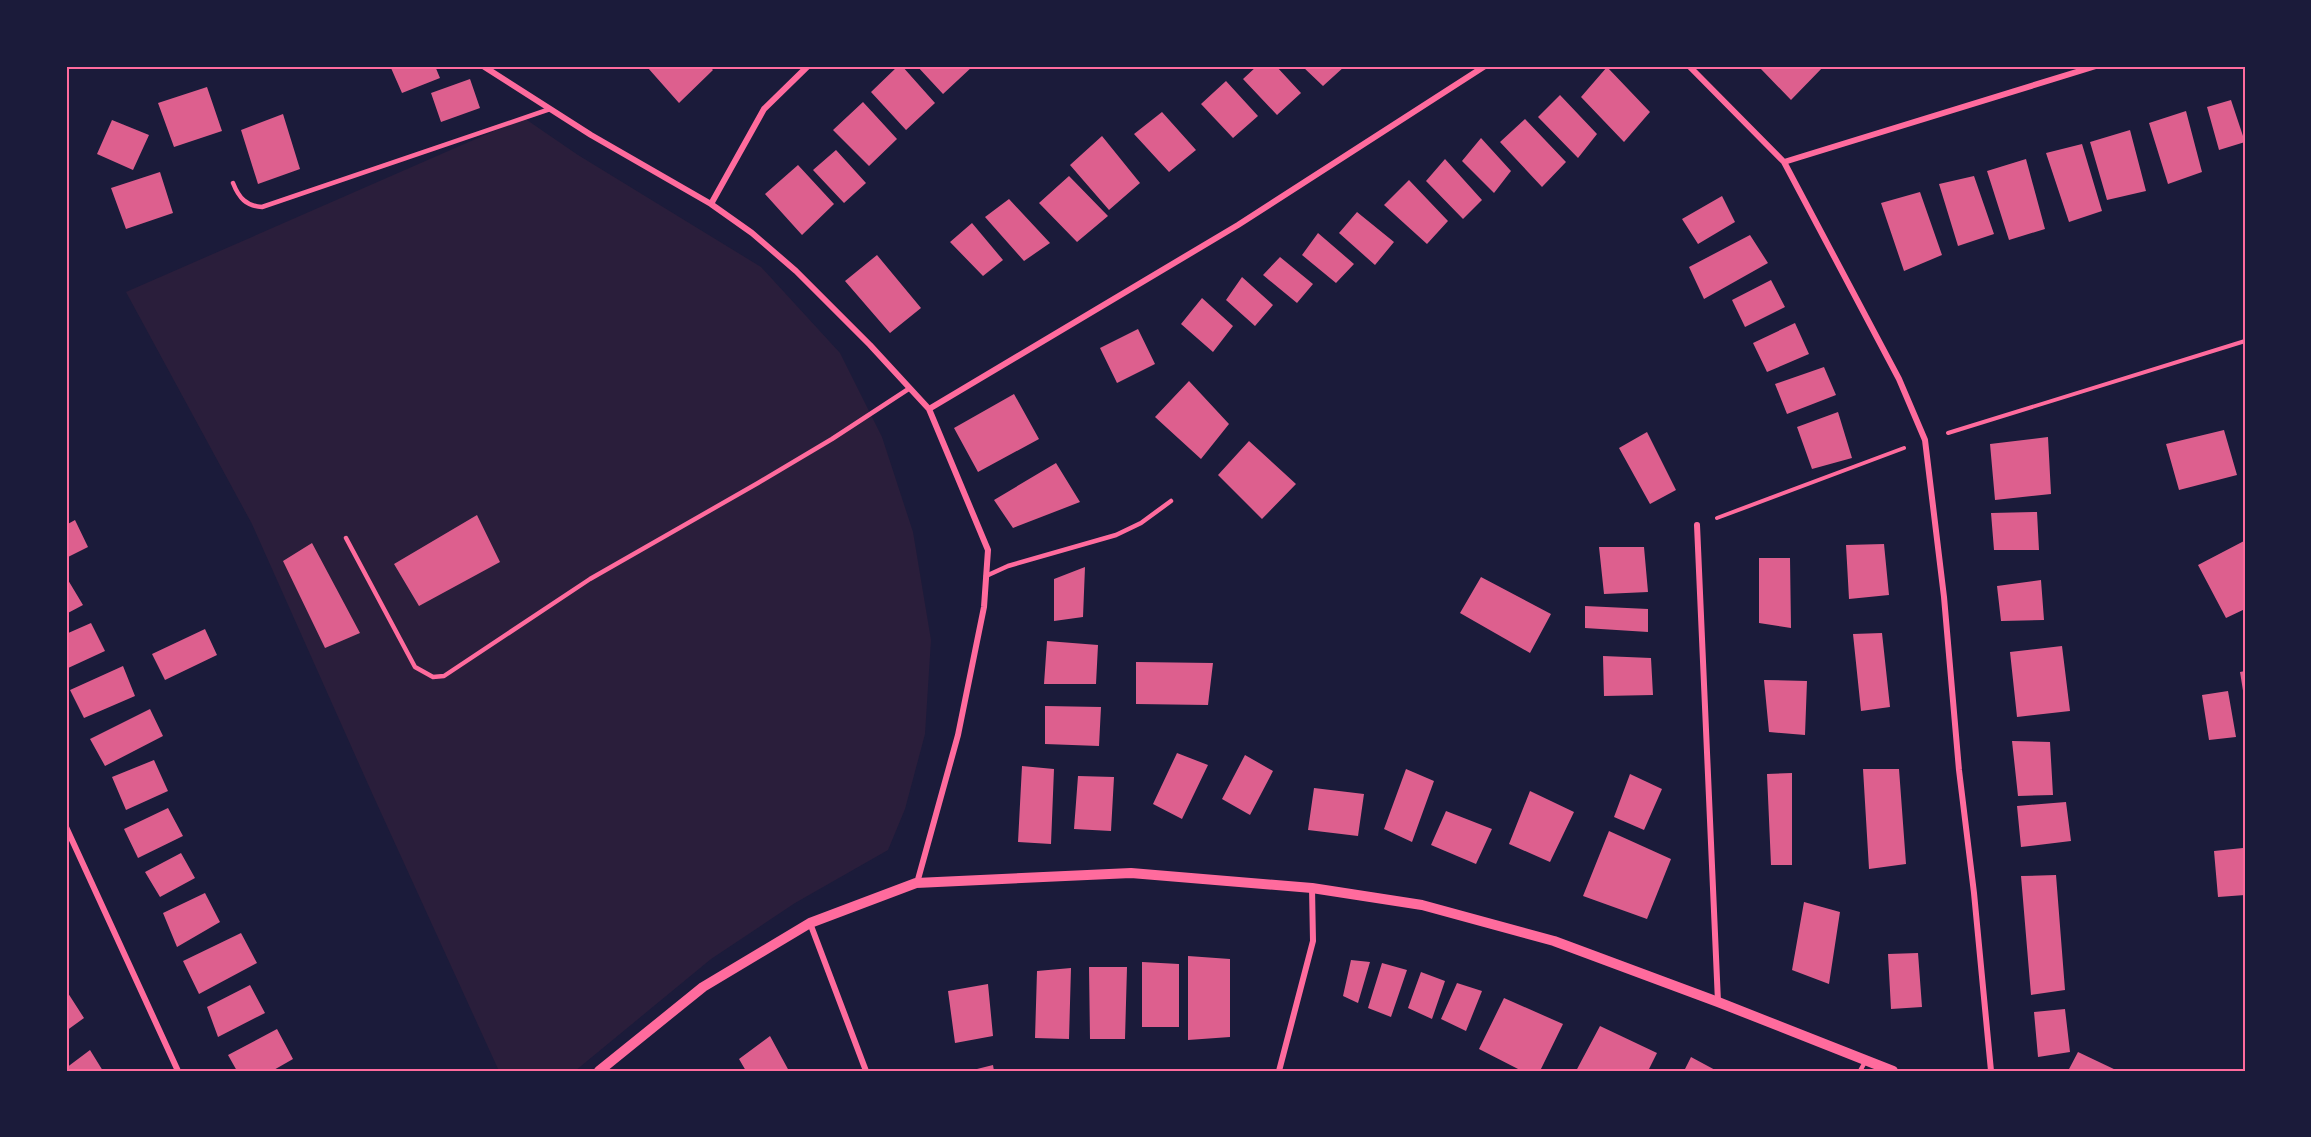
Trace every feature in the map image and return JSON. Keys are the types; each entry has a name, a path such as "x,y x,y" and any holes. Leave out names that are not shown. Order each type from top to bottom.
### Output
{"street":[{"path":"483,66 550,110 711,204 752,233 796,271 929,409 988,550 984,607 958,735 916,884"},
{"path":"711,204 764,109 808,66"},
{"path":"929,409 1238,225 1485,66"},
{"path":"1689,66 1784,162 1899,379 1925,440 1944,597 1959,770 1974,893 1991,1071"},
{"path":"1784,162 2096,66"},
{"path":"1697,525 1718,1002"},
{"path":"66,827 178,1071"},
{"path":"599,1071 703,987 810,923 916,884 1131,873 1312,888 1422,905 1554,941 1893,1071"},
{"path":"1279,1071 1313,941 1312,888"},
{"path":"810,923 866,1071"}],"lane":[{"path":"233,183 238,195 246,203 262,207 550,110"},
{"path":"346,538 415,667 433,677 444,675 590,579 758,483 910,388"},
{"path":"986,576 1008,566 1116,535 1141,523 1171,501"},
{"path":"1860,1071 1866,1059"}],"path":[{"path":"1697,525 1925,440 2245,341"}],"shaded area":[{"path":"524,118 578,155 761,267 840,353 882,437 913,532 931,640 925,734 905,809 888,850 795,903 711,959 575,1071 499,1071 252,524 126,292"}],"building":[{"path":"395,66 435,66 440,78 402,93 391,68"},
{"path":"651,66 709,66 713,70 679,103 648,68"},
{"path":"898,66 902,66 935,103 906,130 871,92"},
{"path":"917,66 973,66 943,94"},
{"path":"1257,66 1276,66 1301,93 1277,115 1243,79"},
{"path":"1302,66 1345,66 1323,86"},
{"path":"1762,66 1824,66 1791,100 1760,68"},
{"path":"1607,67 1650,112 1624,142 1581,97"},
{"path":"470,79 480,108 441,122 431,93"},
{"path":"1226,81 1258,116 1233,138 1201,104"},
{"path":"207,87 222,131 174,147 158,103"},
{"path":"1560,95 1597,134 1578,158 1538,117"},
{"path":"2231,100 2245,142 2219,150 2207,107"},
{"path":"863,102 897,139 869,166 833,130"},
{"path":"2186,111 2202,172 2168,184 2149,123"},
{"path":"1162,112 1196,150 1169,172 1134,134"},
{"path":"283,114 300,169 258,184 241,130"},
{"path":"1525,119 1566,162 1542,187 1500,142"},
{"path":"112,120 149,135 133,170 97,154"},
{"path":"2130,130 2146,191 2107,200 2090,142"},
{"path":"1102,136 1140,183 1109,210 1070,165"},
{"path":"1481,138 1511,171 1494,193 1462,161"},
{"path":"2082,144 2102,211 2069,222 2046,153"},
{"path":"836,150 866,183 844,203 813,170"},
{"path":"1445,159 1482,200 1463,219 1426,181"},
{"path":"2026,159 2045,229 2009,240 1987,171"},
{"path":"798,165 834,204 802,235 765,194"},
{"path":"160,172 173,213 126,229 111,188"},
{"path":"1069,176 1108,216 1077,242 1039,203"},
{"path":"1974,176 1994,234 1958,246 1939,184"},
{"path":"1409,180 1448,221 1427,244 1384,205"},
{"path":"1920,192 1942,255 1904,271 1881,203"},
{"path":"1722,196 1735,222 1698,244 1682,219"},
{"path":"1009,199 1050,243 1024,261 985,217"},
{"path":"1357,212 1394,242 1375,265 1339,233"},
{"path":"972,223 1003,260 983,276 950,242"},
{"path":"1318,233 1354,264 1336,283 1302,255"},
{"path":"1750,235 1768,263 1704,299 1689,267"},
{"path":"877,255 921,308 890,333 845,281"},
{"path":"1280,257 1313,284 1297,303 1263,275"},
{"path":"1242,277 1273,305 1255,326 1226,300"},
{"path":"1771,280 1785,307 1745,327 1732,300"},
{"path":"1202,298 1233,326 1213,352 1181,324"},
{"path":"1795,323 1809,354 1767,372 1753,343"},
{"path":"1138,329 1155,364 1117,383 1100,348"},
{"path":"1824,367 1836,395 1787,414 1775,384"},
{"path":"1189,381 1229,424 1201,459 1155,417"},
{"path":"1014,394 1039,439 978,472 954,428"},
{"path":"1838,412 1852,458 1812,469 1797,427"},
{"path":"2224,430 2237,475 2179,490 2166,444"},
{"path":"1647,432 1676,490 1650,504 1619,448"},
{"path":"2048,437 2051,494 1995,500 1990,444"},
{"path":"1249,441 1296,484 1262,519 1218,475"},
{"path":"1056,463 1080,502 1013,528 994,500"},
{"path":"2037,512 2039,550 1994,550 1991,513"},
{"path":"477,515 500,562 419,606 394,564"},
{"path":"75,520 88,547 66,558 66,525"},
{"path":"2244,541 2245,609 2226,618 2198,565"},
{"path":"312,543 360,633 325,648 283,561"},
{"path":"1884,544 1889,595 1849,599 1846,545"},
{"path":"1599,547 1644,547 1648,592 1604,594"},
{"path":"1759,558 1790,558 1791,628 1759,623"},
{"path":"1085,567 1083,617 1054,621 1054,579"},
{"path":"1481,577 1551,614 1530,653 1460,613"},
{"path":"68,580 83,605 66,614 66,581"},
{"path":"2041,580 2044,620 2001,621 1997,586"},
{"path":"1585,606 1648,609 1648,632 1585,628"},
{"path":"91,623 105,651 66,669 66,634"},
{"path":"205,629 217,655 165,680 152,654"},
{"path":"1882,633 1890,707 1861,711 1853,634"},
{"path":"1047,641 1098,645 1096,684 1044,684"},
{"path":"2062,646 2070,711 2017,717 2010,652"},
{"path":"1603,656 1651,658 1653,695 1604,696"},
{"path":"1136,662 1213,663 1208,705 1136,704"},
{"path":"123,666 135,696 84,718 70,690"},
{"path":"2245,671 2245,697 2244,697 2240,672"},
{"path":"1764,680 1807,681 1805,735 1769,732"},
{"path":"2228,691 2236,737 2209,740 2202,695"},
{"path":"1045,706 1101,707 1099,746 1045,744"},
{"path":"150,709 163,736 105,766 90,739"},
{"path":"2012,741 2050,742 2053,795 2018,796"},
{"path":"1177,753 1208,765 1182,819 1153,804"},
{"path":"1245,755 1273,771 1250,815 1222,799"},
{"path":"154,760 168,791 126,810 112,777"},
{"path":"1022,766 1054,769 1051,844 1018,842"},
{"path":"1406,769 1434,781 1412,842 1384,829"},
{"path":"1863,769 1899,769 1906,864 1869,869"},
{"path":"1792,773 1792,865 1771,865 1767,774"},
{"path":"1630,774 1662,789 1644,830 1614,817"},
{"path":"1078,776 1114,777 1111,831 1074,829"},
{"path":"1314,788 1364,794 1358,836 1308,830"},
{"path":"1530,791 1574,812 1550,862 1509,844"},
{"path":"2066,802 2071,841 2021,847 2017,806"},
{"path":"168,808 183,836 138,858 124,829"},
{"path":"1446,811 1492,829 1476,864 1431,845"},
{"path":"1609,831 1671,859 1647,919 1583,896"},
{"path":"2243,848 2245,895 2218,897 2214,851"},
{"path":"181,853 195,878 160,897 145,872"},
{"path":"2056,875 2065,990 2031,995 2021,876"},
{"path":"205,893 220,922 177,947 163,913"},
{"path":"1804,902 1840,912 1829,984 1792,970"},
{"path":"241,933 257,963 199,994 183,961"},
{"path":"1918,953 1922,1007 1891,1009 1888,954"},
{"path":"1188,956 1230,959 1230,1037 1188,1040"},
{"path":"1351,960 1370,962 1358,1003 1343,996"},
{"path":"1142,962 1179,964 1179,1027 1142,1027"},
{"path":"1382,963 1407,970 1391,1017 1368,1008"},
{"path":"1089,967 1127,967 1125,1039 1090,1039"},
{"path":"1071,968 1069,1039 1035,1038 1037,971"},
{"path":"1421,972 1445,981 1432,1019 1408,1008"},
{"path":"1457,983 1482,991 1466,1031 1441,1019"},
{"path":"988,984 993,1036 955,1043 948,991"},
{"path":"250,985 265,1013 218,1037 207,1007"},
{"path":"66,990 84,1018 66,1031"},
{"path":"1504,998 1563,1024 1540,1071 1522,1071 1479,1049"},
{"path":"2065,1009 2070,1052 2038,1057 2034,1012"},
{"path":"1600,1026 1657,1053 1648,1071 1576,1071"},
{"path":"277,1029 293,1059 272,1071 237,1071 228,1055"},
{"path":"770,1036 789,1071 746,1071 739,1059"},
{"path":"90,1050 103,1071 66,1071 66,1068"},
{"path":"2078,1052 2118,1071 2068,1071"},
{"path":"1691,1057 1717,1071 1684,1071"},
{"path":"993,1065 994,1071 973,1071 973,1070"}]}
